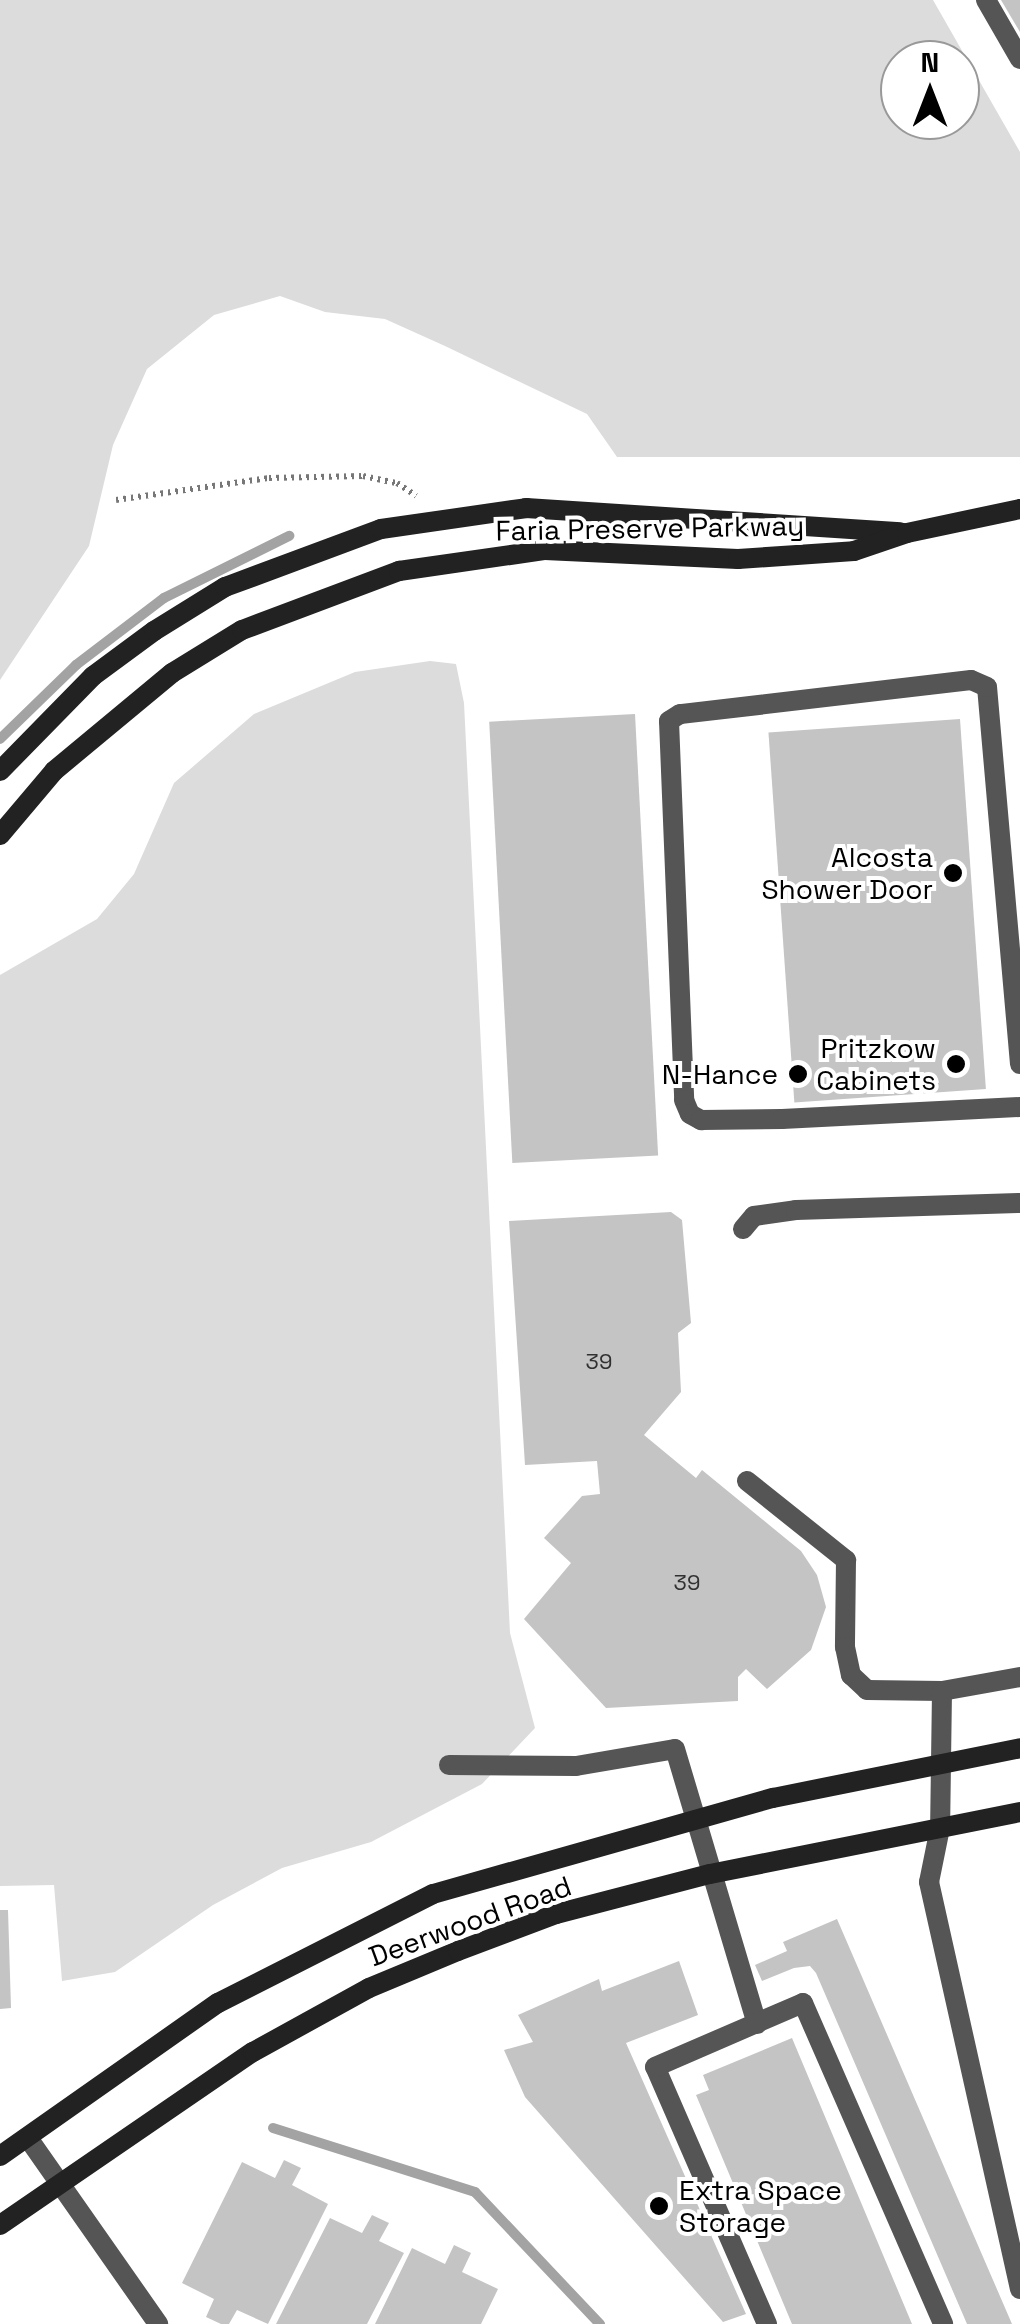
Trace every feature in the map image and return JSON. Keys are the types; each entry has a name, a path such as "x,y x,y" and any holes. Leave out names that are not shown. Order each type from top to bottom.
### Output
{"street":[{"path":"986,0 1020,58"},
{"name":"Faria Preserve Parkway","path":"0,771 93,676 225,587 364,534 446,516 606,509 907,533"},
{"name":"Faria Preserve Parkway","path":"0,835 111,718 242,630 316,598 464,558 544,550 738,558 854,551 907,533 1020,510"},
{"path":"1020,1064 987,687 971,680 680,714 669,721 684,1100 701,1120 1020,1107"},
{"path":"743,1229 754,1216 796,1210 1020,1202"},
{"path":"747,1481 846,1560 851,1675 867,1690 942,1691 1020,1677"},
{"path":"942,1691 940,1828 929,1882 1020,2289"},
{"path":"449,1765 576,1766 675,1748 700,1818 710,1874 757,2024"},
{"name":"Deerwood Road","path":"0,2156 218,2003 433,1894 700,1818 943,1760 1020,1748"},
{"name":"Deerwood Road","path":"0,2226 252,2052 369,1988 556,1914 710,1874 1020,1812"},
{"path":"767,2324 654,2067 803,2003 942,2324"},
{"path":"28,2138 158,2324"}],"path":[{"path":"116,500 269,478 364,476 397,482 446,516"}],"shaded area":[{"path":"0,0 933,0 956,40 880,40 880,140 980,140 980,82 1020,152 1020,457 617,457 587,414 445,346 385,319 325,312 280,296 214,315 147,369 113,445 89,546 0,680"},
{"path":"430,661 456,664 464,703 510,1633 535,1728 482,1784 371,1842 282,1868 213,1905 115,1972 62,1981 54,1885 0,1886 0,975 97,919 134,874 174,783 254,714 355,672"}],"building":[{"path":"1001,0 1020,0 1020,32"},
{"path":"635,714 658,1155 512,1163 489,722"},
{"path":"960,719 986,1089 794,1102 768,732"},
{"path":"671,1212 682,1220 691,1323 678,1333 681,1392 644,1435 696,1478 702,1470 801,1551 817,1575 826,1607 811,1650 767,1689 746,1669 738,1677 738,1701 606,1708 524,1619 571,1563 544,1538 582,1496 600,1494 597,1461 525,1465 509,1221"},
{"path":"0,1910 8,1910 11,2008 0,2009"},
{"path":"837,1919 1012,2324 967,2324 816,1973 810,1966 794,1968 762,1981 755,1965 787,1951 783,1942"},
{"name":"Extra Space Storage","path":"679,1961 698,2015 626,2043 746,2314 723,2322 525,2097 504,2050 533,2042 518,2015 599,1979 602,1991"},
{"path":"792,2038 912,2324 792,2324 696,2095 709,2090 703,2075"},
{"path":"284,2160 301,2168 292,2185 328,2204 268,2324 237,2310 229,2324 221,2324 206,2317 214,2299 182,2283 242,2162 275,2178"},
{"path":"372,2215 389,2223 379,2241 404,2253 367,2324 276,2324 330,2218 362,2233"},
{"path":"454,2245 471,2253 462,2272 498,2289 481,2324 375,2324 412,2248 445,2264"}],"waterway":[{"path":"0,739 76,665 164,598 289,536"},
{"path":"273,2128 475,2192 600,2324"}],"place":[{"name":"Alcosta Shower Door","path":"953,873"},
{"name":"Pritzkow Cabinets","path":"956,1064"},
{"name":"N-Hance","path":"798,1074"},
{"name":"Extra Space Storage","path":"659,2206"}]}
